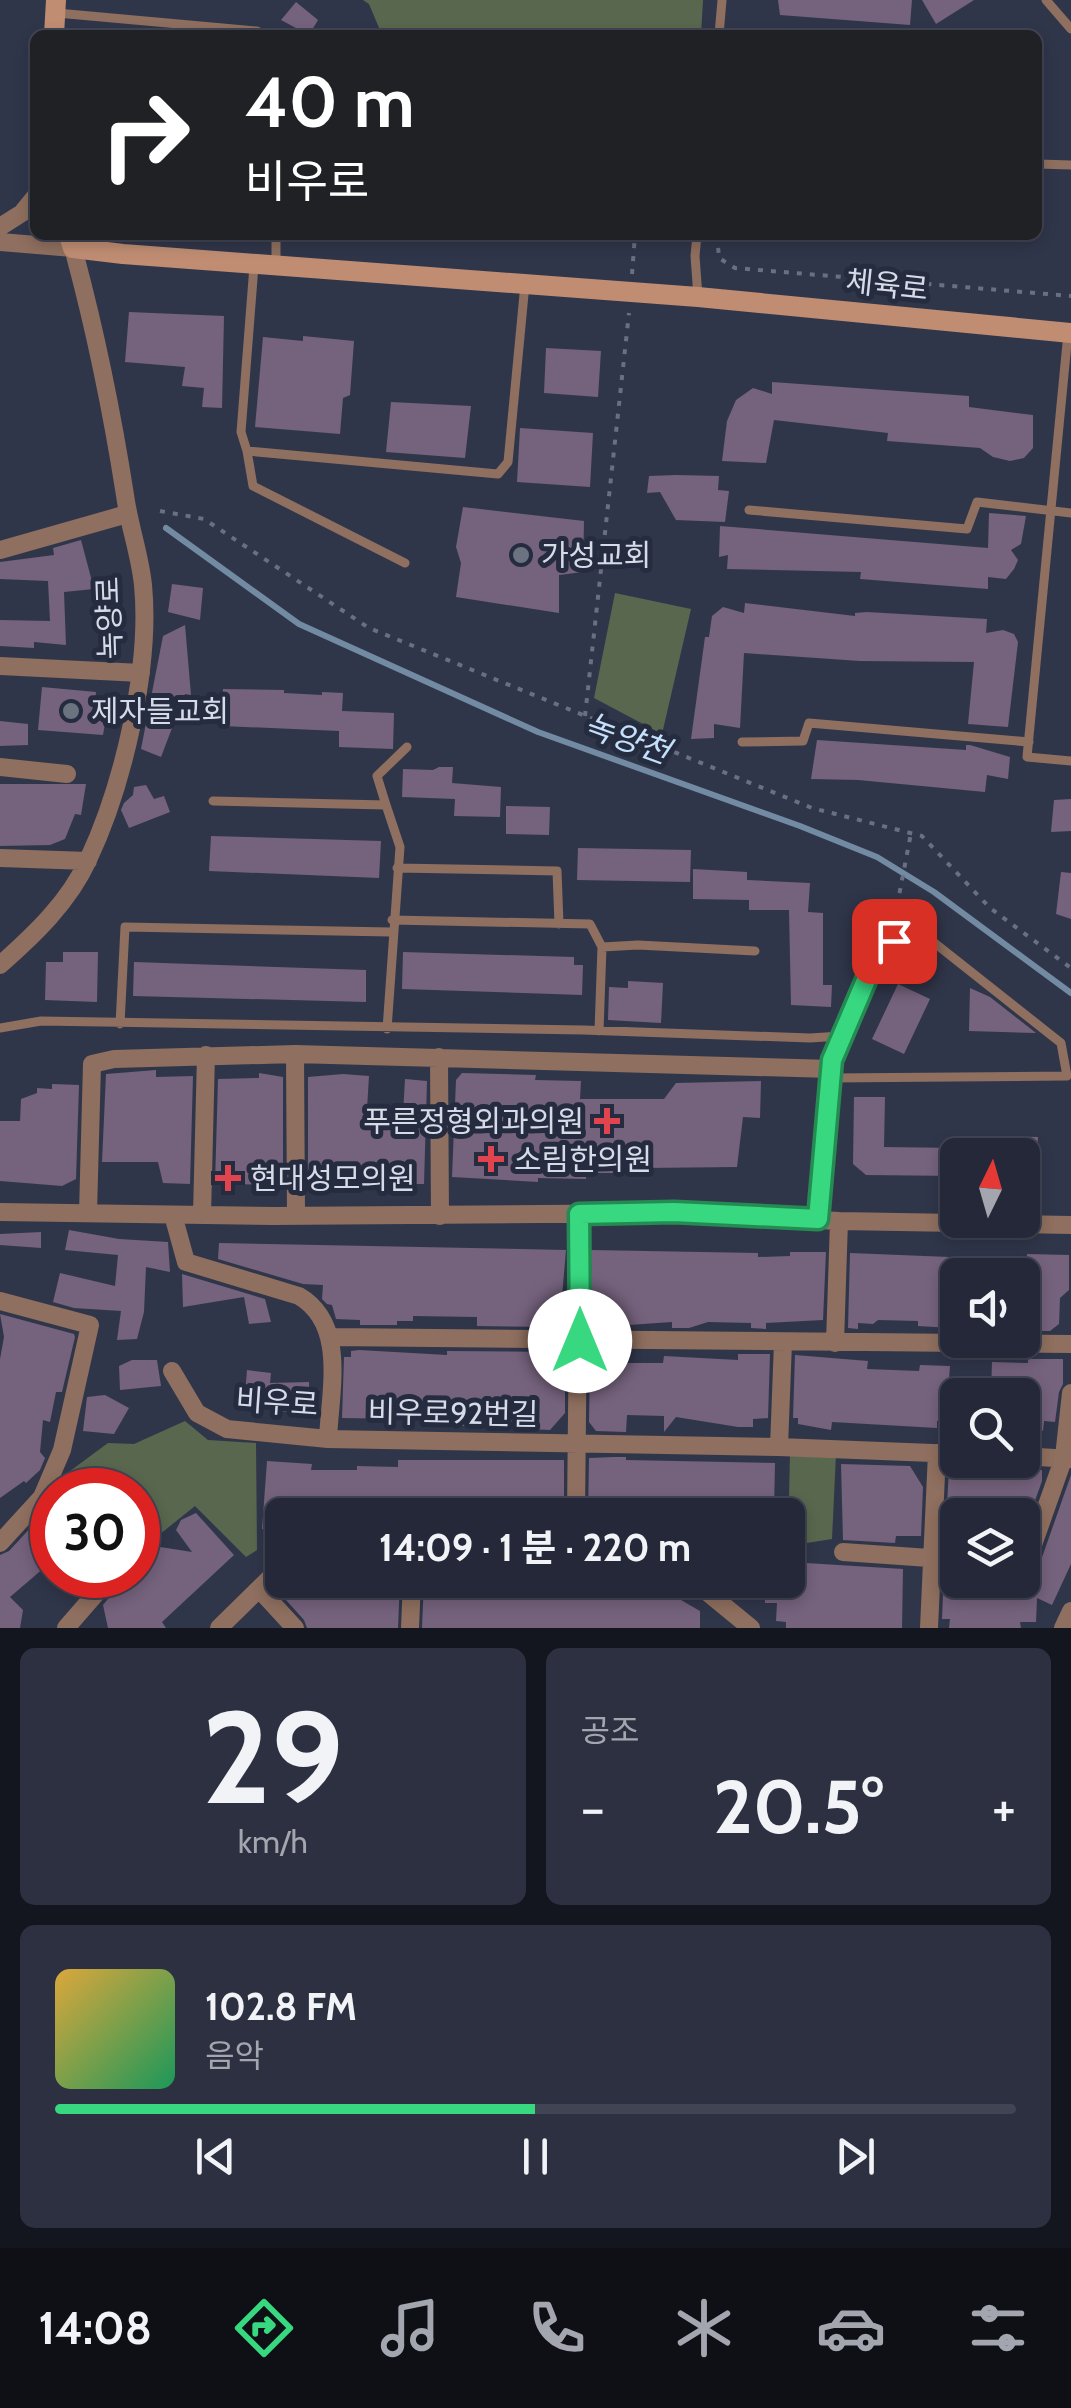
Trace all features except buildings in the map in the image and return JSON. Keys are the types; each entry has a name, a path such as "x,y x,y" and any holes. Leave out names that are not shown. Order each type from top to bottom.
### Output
{"street":[{"path":"0,227 30,203"},
{"name":"체육로","path":"0,242 71,242 255,263 698,296 1069,333"},
{"name":"녹양로","path":"0,964 42,926 88,861 125,753 141,674 143,584 90,312 71,242"},
{"path":"0,550 128,514"},
{"path":"0,666 141,674"},
{"path":"0,767 68,774"},
{"path":"0,858 88,861"},
{"path":"818,1219 830,1073 881,945"},
{"path":"88,1213 92,1064 206,1055 295,1054 830,1073"},
{"path":"295,1054 296,1216"},
{"path":"202,1215 206,1055"},
{"path":"439,1057 440,1216"},
{"path":"0,1212 173,1216 674,1212 1071,1225"},
{"name":"비우로92번길","path":"576,1498 579,1214"},
{"path":"173,1216 186,1262 299,1296 312,1304 332,1336 1071,1344"},
{"path":"836,1344 839,1220"},
{"path":"0,1302 90,1325 62,1450 42,1497 0,1543"},
{"name":"비우로","path":"172,1371 197,1412 227,1429 328,1439 332,1336"},
{"path":"780,1447 783,1342"},
{"path":"1040,1529 1068,1458 1071,1393"},
{"name":"비우로92번길","path":"328,1439 940,1453"},
{"path":"929,1628 937,1453"},
{"path":"1040,1457 1068,1458"},
{"path":"844,1552 940,1559"},
{"path":"218,1628 265,1582"},
{"path":"258,1588 295,1628"},
{"path":"66,1628 92,1598"},
{"path":"410,1628 411,1598"},
{"path":"714,1598 750,1628"},
{"path":"1064,1628 1071,1611"}],"lane":[{"path":"719,30 722,0"},
{"path":"1046,0 1071,29"},
{"path":"55,6 164,30"},
{"path":"1042,164 1071,165"},
{"path":"276,240 276,264"},
{"path":"697,240 698,296"},
{"path":"255,263 242,432 253,486 406,562"},
{"path":"247,451 498,474 508,462 524,284"},
{"path":"1069,333 1027,757 1071,761"},
{"path":"749,510 966,529 977,502 1071,513"},
{"path":"742,742 803,741 809,723 1029,742"},
{"path":"387,1029 400,846 376,776 407,747"},
{"path":"214,801 386,805"},
{"path":"398,868 557,871 559,924"},
{"path":"392,920 590,924 602,948 599,1031"},
{"path":"120,1024 125,927 391,932"},
{"path":"830,1073 1067,1076 1061,1043 926,937 881,945"},
{"path":"602,948 638,945 755,951"},
{"path":"0,1028 41,1020 842,1036"}],"path":[{"path":"631,289 635,240"},
{"path":"717,240 718,258 735,268 1071,296"},
{"path":"584,716 630,306"},
{"path":"160,511 204,520 369,628 812,808 922,836 990,908 1071,968"},
{"path":"881,945 898,901 911,833"}],"green space":[{"path":"363,0 703,0 701,30 380,30 369,4"},
{"path":"615,593 691,609 662,734 594,698"},
{"path":"185,1421 208,1440 256,1443 257,1550 246,1557 195,1506 160,1534 160,1468 74,1468 108,1443 134,1444"},
{"path":"790,1453 836,1454 832,1539 805,1543 805,1498 789,1498"}],"waterway":[{"name":"녹양천","path":"166,528 299,624 538,732 877,857 934,892 1071,993"}],"place":[{"name":"가성교회","path":"521,555"},
{"name":"제자들교회","path":"71,711"},
{"name":"푸른정형외과의원","path":"607,1121"},
{"name":"소림한의원","path":"491,1159"},
{"name":"현대성모의원","path":"228,1178"}],"route":[{"path":"580,1341 579,1214 674,1212 818,1219 832,1060 881,945 894,941"}]}
